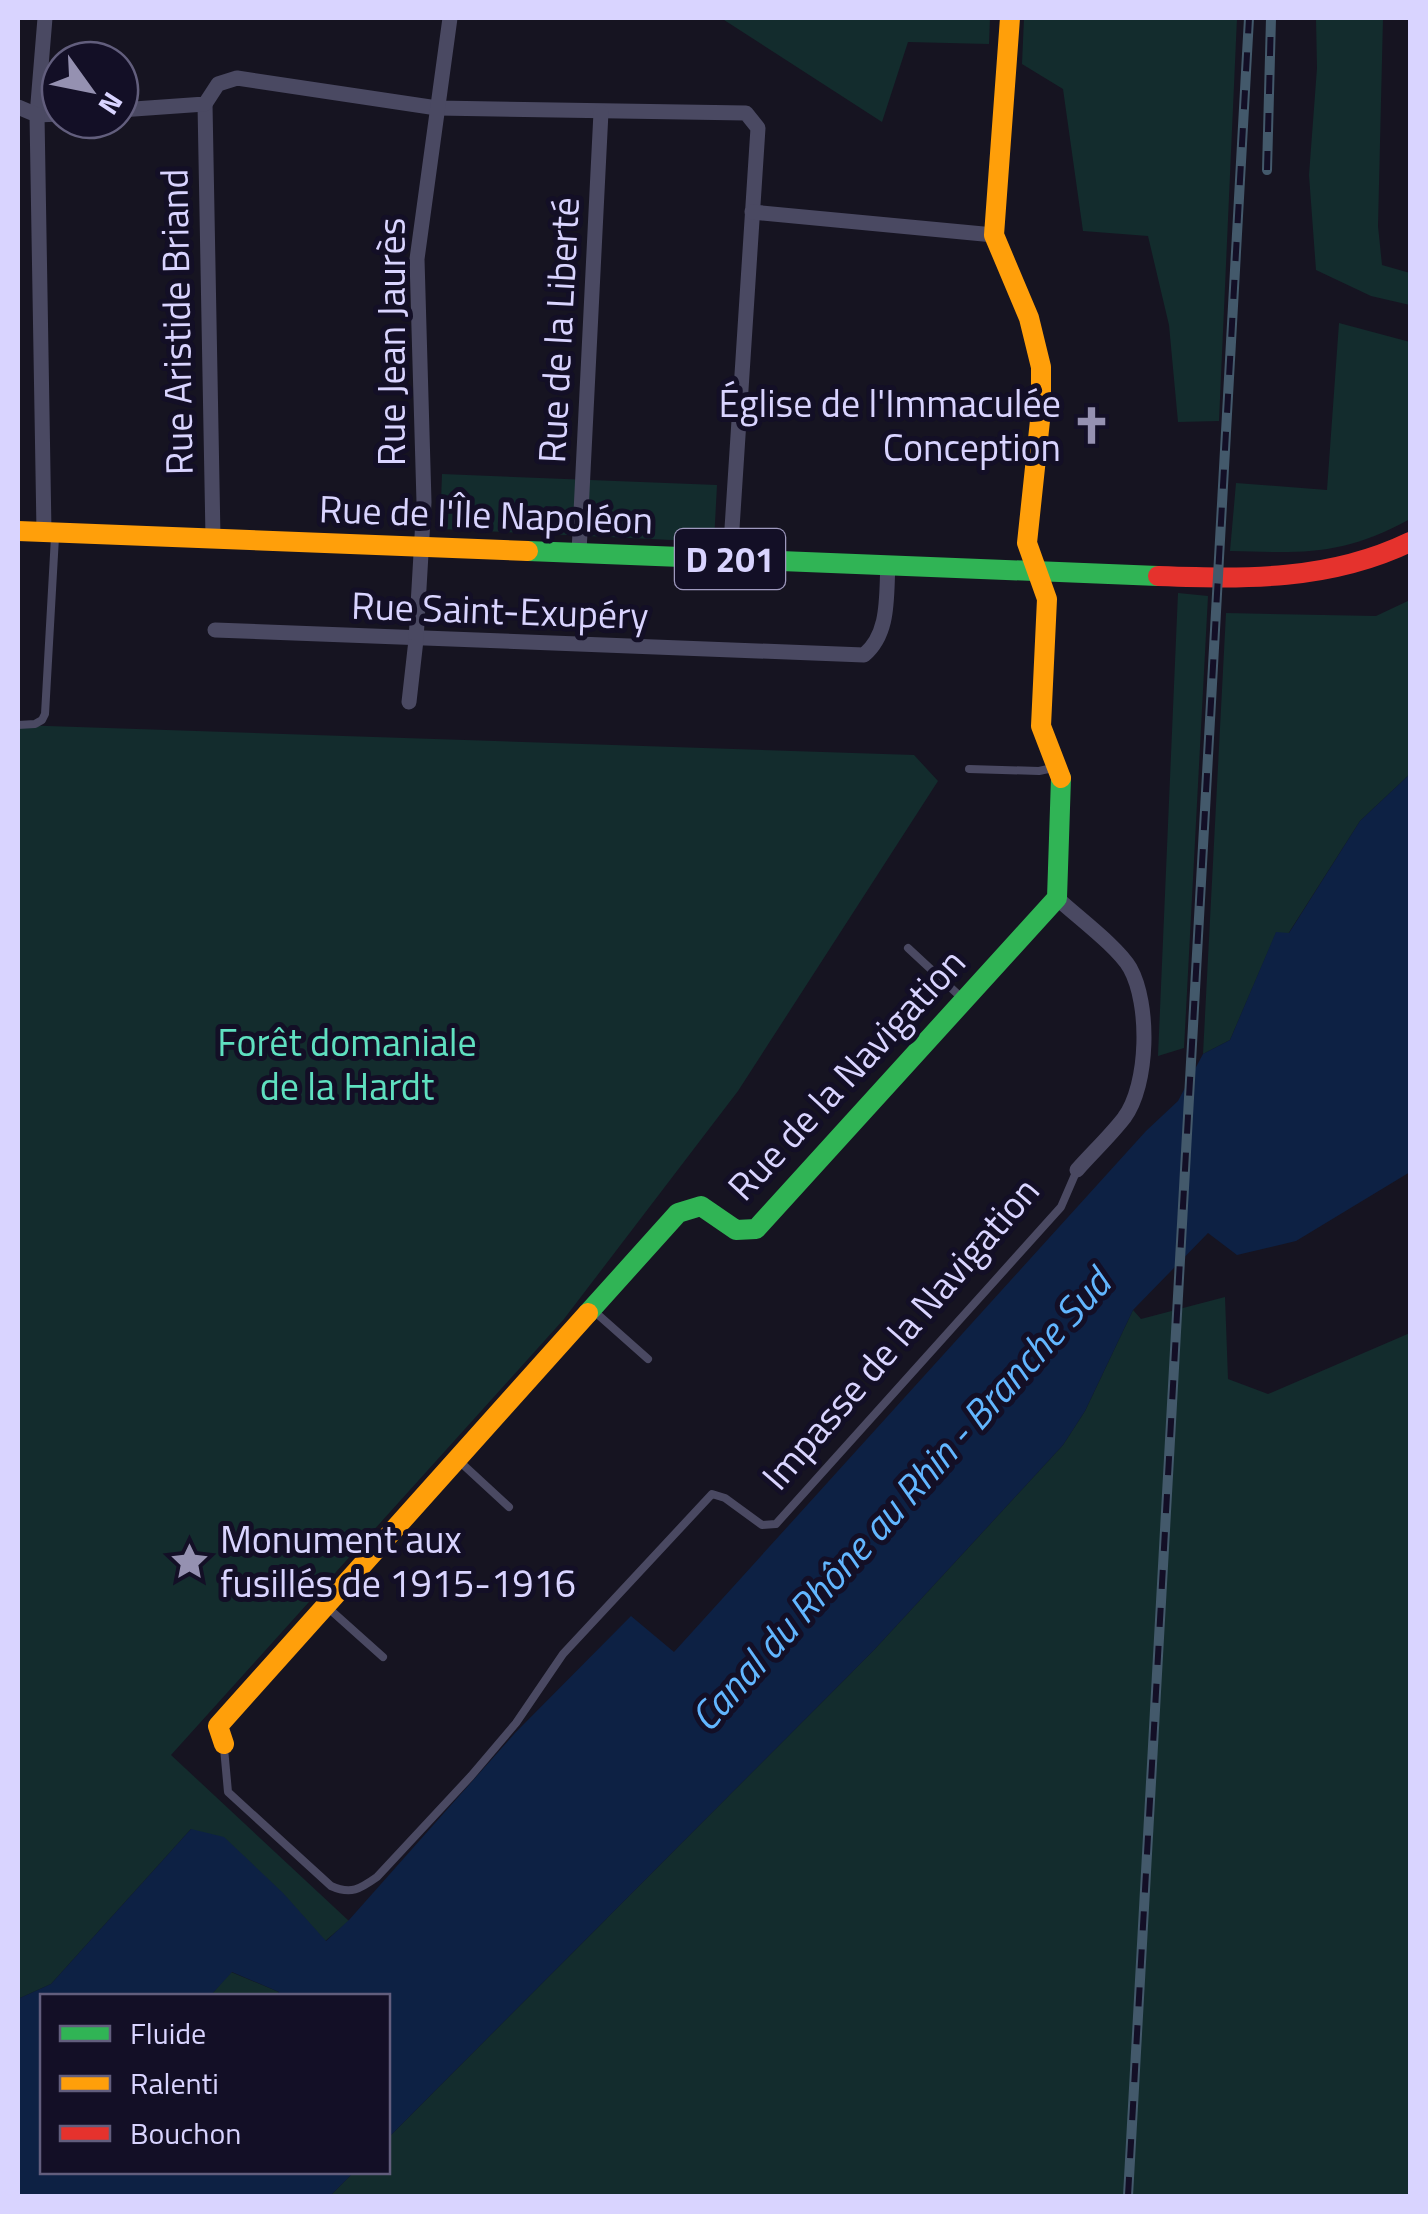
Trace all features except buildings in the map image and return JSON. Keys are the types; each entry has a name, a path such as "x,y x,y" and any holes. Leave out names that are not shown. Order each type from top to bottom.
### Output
{"street":[{"path":"46,18 37,115 50,532"},
{"name":"Rue Jean Jaurès","path":"410,702 422,548 417,258 450,18"},
{"path":"1010,18 994,235 1030,318 1041,367 1041,411 1028,543 1047,599 1041,726 1062,780 1058,898"},
{"path":"140,109 205,104 218,84 237,78 437,108 746,113 758,128 730,559"},
{"name":"Rue Aristide Briand","path":"205,104 213,538"},
{"path":"18,107 40,115"},
{"name":"Rue de la Liberté","path":"579,552 601,112"},
{"path":"752,212 994,235"},
{"name":"Rue de l'Île Napoléon","path":"18,531 1286,578 1330,573 1410,542"},
{"name":"Rue Saint-Exupéry","path":"215,630 864,654 876,645 883,630 888,564"},
{"name":"Rue de la Navigation","path":"221,1735 326,1606 678,1212 700,1206 736,1230 756,1229 1058,898"},
{"name":"Impasse de la Navigation","path":"1058,898 1128,964 1140,990 1143,1020 1138,1088 1126,1116 1077,1170"}],"lane":[{"path":"18,724 34,724 45,714 50,532"},
{"path":"968,769 1040,771 1057,767"},
{"path":"908,948 964,1000"},
{"name":"Impasse de la Navigation","path":"221,1735 228,1792 316,1874 344,1892 360,1889 377,1877 494,1750 563,1654 712,1494 725,1498 762,1526 776,1524 1062,1207 1077,1170"},
{"path":"592,1309 648,1359"},
{"path":"458,1460 509,1506"},
{"path":"326,1606 383,1658"}],"green space":[{"path":"721,18 990,18 989,44 908,42 882,122"},
{"path":"1024,18 1237,18 1219,421 1178,422 1169,325 1148,236 1083,231 1063,89 1022,64"},
{"path":"1316,18 1383,18 1378,226 1382,265 1410,273 1410,305 1371,296 1316,270 1309,175 1317,68"},
{"path":"1339,323 1410,342 1410,519 1364,540 1323,550 1230,551 1236,483 1327,490"},
{"path":"442,474 717,485 714,542 440,529"},
{"path":"1178,593 1208,596 1184,1048 1158,1056"},
{"path":"1410,600 1410,774 1360,821 1288,934 1276,933 1230,1040 1203,1054 1226,613 1376,616"},
{"name":"Forêt domaniale de la Hardt","path":"18,725 914,755 938,781 738,1091 564,1319 171,1755 349,1921 325,1941 282,1893 191,1829 51,1984 18,1999"},
{"path":"1225,1297 1228,1379 1268,1394 1410,1333 1410,2196 330,2196 352,2174 390,2174 390,2136 874,1650 1063,1445 1085,1411 1133,1310 1141,1319"},
{"path":"231,1972 279,1992 277,1994 212,1994"}],"water":[{"name":"Canal du Rhône au Rhin - Branche Sud","path":"1410,774 1410,1172 1296,1241 1237,1255 1208,1233 1133,1310 1085,1411 1063,1445 874,1650 390,2136 390,1994 277,1994 232,1972 212,1994 40,1994 40,2174 352,2174 330,2196 18,2196 18,1999 51,1984 191,1829 224,1837 326,1941 515,1733 631,1616 674,1652 1146,1131 1178,1101 1203,1054 1230,1040 1276,932 1289,933 1360,821"}],"railway":[{"path":"1128,2196 1249,18"},
{"path":"1267,170 1271,18"}],"traffic: fast":[{"path":"528,551 1158,576"},
{"path":"588,1313 678,1213 701,1206 736,1230 756,1229 1057,898 1061,778"}],"traffic: slow":[{"path":"1010,18 994,235 1029,318 1041,367 1041,411 1027,543 1047,599 1041,726 1061,778"},
{"path":"18,531 528,551"},
{"path":"224,1744 218,1726 588,1313"}],"traffic: jam":[{"path":"1158,576 1255,577 1318,571 1380,555 1410,542"}],"place":[{"name":"Église de l'Immaculée Conception","path":"1091,425"},
{"name":"Monument aux fusillés de 1915-1916","path":"190,1561"}]}
